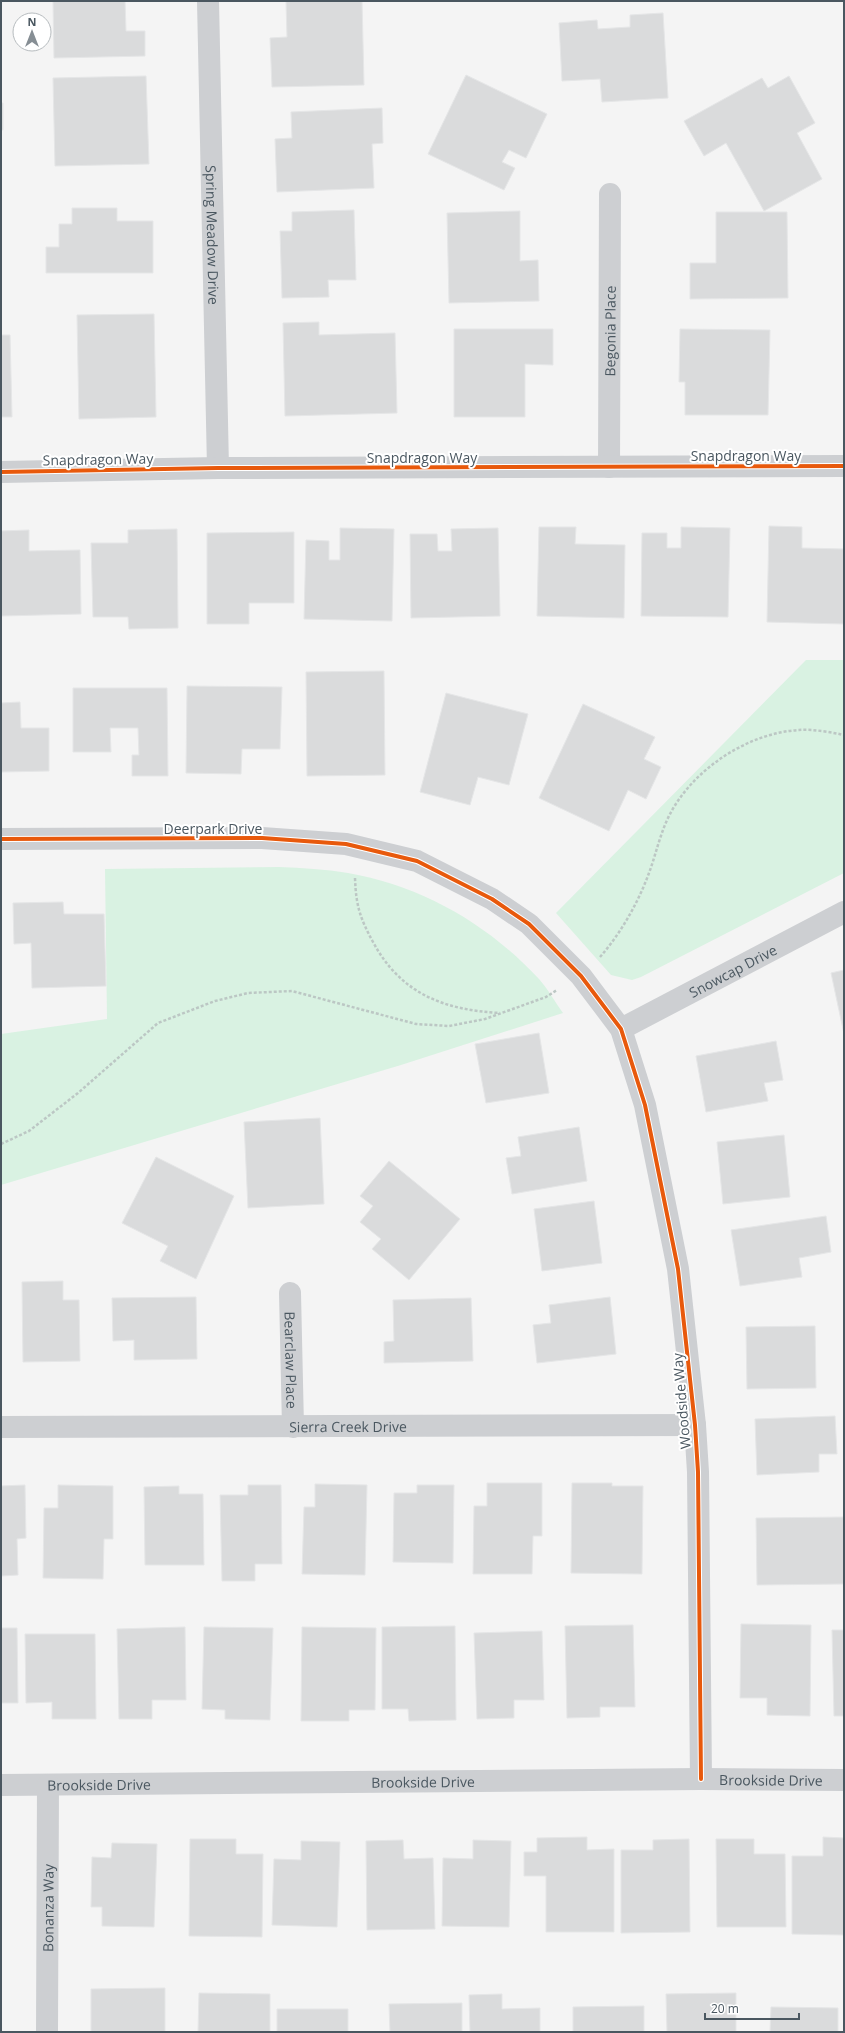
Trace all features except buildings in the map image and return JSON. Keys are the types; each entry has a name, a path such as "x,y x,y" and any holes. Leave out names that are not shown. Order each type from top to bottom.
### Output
{"street":[{"name":"Spring Meadow Drive","path":"208,1 218,468"},
{"name":"Begonia Place","path":"609,467 610,194"},
{"name":"Snapdragon Way","path":"1,472 218,468 844,466"},
{"name":"Deerpark Drive","path":"1,839 262,838 346,844 417,861 492,899 529,924 581,976 621,1029"},
{"name":"Snowcap Drive","path":"621,1029 844,912"},
{"name":"Woodside Way","path":"621,1029 645,1104 678,1269 695,1425 698,1472 701,1779"},
{"name":"Bearclaw Place","path":"290,1293 293,1427"},
{"name":"Sierra Creek Drive","path":"1,1427 695,1425"},
{"name":"Brookside Drive","path":"1,1785 701,1779 844,1780"},
{"name":"Bonanza Way","path":"47,2032 48,1785"}],"path":[{"path":"1,1144 29,1131 78,1093 158,1023 182,1012 248,992 292,992 416,1024 449,1026 485,1019 546,997 581,976 616,939 649,874 669,815 687,790 710,766 750,743 776,734 799,730 844,735"},
{"path":"355,878 356,900 359,915 383,961 400,980 418,992 455,1008 502,1013"}],"green space":[{"path":"806,660 844,660 844,873 641,977 632,980 611,975 556,913"},
{"path":"305,868 348,873 375,879 402,887 452,910 498,941 519,959 539,979 563,1013 401,1065 1,1185 1,1034 107,1019 105,869"}],"cycle path":[{"path":"1,472 218,468 844,466"},
{"path":"1,839 262,838 346,844 417,861 492,899 529,924 581,976 621,1029 645,1105 678,1269 695,1425 698,1472 701,1779"}]}
